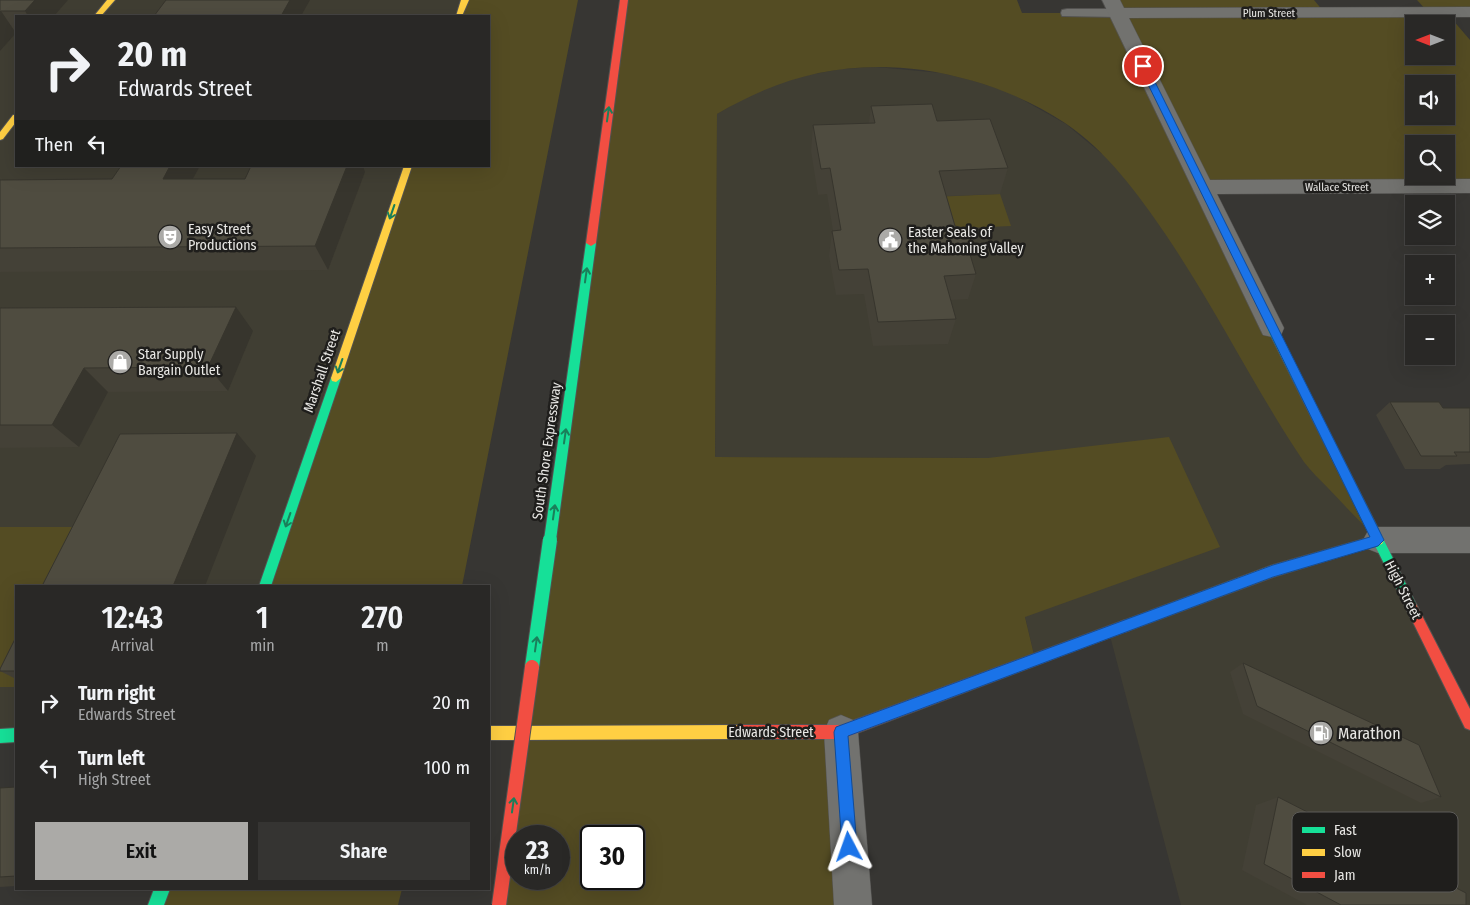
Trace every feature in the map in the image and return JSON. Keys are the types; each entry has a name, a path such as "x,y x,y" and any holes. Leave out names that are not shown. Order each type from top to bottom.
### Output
{"main road":[{"path":"98,15 110,0"},
{"path":"459,15 465,0"},
{"name":"South Shore Expressway","path":"499,905 624,0"},
{"path":"0,137 15,118"},
{"name":"Marshall Street","path":"265,585 408,167"},
{"name":"High Street","path":"1272,328 1470,723"},
{"name":"Edwards Street","path":"490,733 841,732 1273,571 1378,540"},
{"path":"0,736 15,736"},
{"path":"156,905 162,890"}],"street":[{"name":"Plum Street","path":"1114,6 1422,6 1470,12"},
{"name":"High Street","path":"1114,6 1272,328"},
{"name":"Wallace Street","path":"1203,187 1470,186"},
{"name":"Edwards Street","path":"1378,540 1470,540"},
{"path":"841,732 854,905"}],"lane":[{"name":"Plum Street","path":"1068,13 1114,6"}],"shaded area":[{"path":"0,0 465,0 459,15 15,15 15,167 408,167 265,585 15,585 15,735 0,736"},
{"path":"465,0 578,0 462,585 265,585 408,167 490,167 490,15 459,15"},
{"path":"624,0 1017,0 1022,13 1117,13 1111,0 1314,0 1324,12 1427,11 1417,0 1470,0 1470,12 1446,12 1449,15 1405,15 1405,65 1455,65 1455,22 1470,40 1470,186 1204,187 1378,540 1304,462 1184,263 1144,204 1108,160 1065,123 1014,96 979,83 942,73 895,67 841,69 791,80 766,89 717,114 715,457 988,458 1169,437 1220,547 1025,617 1035,659 841,732 853,905 499,905 505,862 505,890 570,890 570,825 510,825"},
{"path":"876,67 941,73 971,80 1009,92 1066,124 1102,154 1187,154 1470,723 1470,905 1181,905 1109,632 1035,659 988,458 715,457 717,114 748,96 775,84 803,76 841,69"},
{"path":"1000,194 1011,226 942,229 933,197"},
{"path":"0,527 110,527 81,585 15,585 15,687 0,687"},
{"path":"162,890 402,890 398,905 156,905"}],"building":[{"path":"0,0 35,0 25,11 0,12"},
{"path":"166,0 290,0 282,15 155,15"},
{"name":"Easter Seals of the Mahoning Valley","path":"932,104 937,121 990,119 1008,168 939,171 955,226 973,230 968,248 976,274 944,276 956,319 878,322 868,269 839,270 832,231 841,230 830,168 821,169 813,125 875,123 871,106"},
{"path":"120,167 169,167 163,179 245,179 251,167 347,167 315,246 0,248 0,180 112,179"},
{"path":"236,307 208,367 84,368 52,425 0,425 0,308"},
{"path":"1390,402 1439,402 1443,408 1470,408 1470,452 1454,452 1457,456 1421,456"},
{"path":"237,433 173,585 43,585 120,434"},
{"path":"15,639 15,671 0,671"},
{"path":"1243,663 1419,745 1441,797 1257,706"},
{"path":"15,787 15,876 0,877 0,788"},
{"path":"1278,797 1307,812 1292,812 1292,879 1264,864"},
{"path":"1458,889 1466,893 1466,905 1341,905 1317,892 1458,892"}],"traffic: fast":[{"path":"550,540 591,243"},
{"path":"1272,328 1412,608"},
{"path":"265,585 336,378"},
{"path":"532,667 550,540"},
{"path":"0,736 15,735"},
{"path":"156,905 162,890"}],"traffic: slow":[{"path":"98,15 111,0"},
{"path":"459,15 465,0"},
{"path":"0,137 15,118"},
{"path":"336,378 408,167"},
{"path":"1125,626 1273,571 1378,540"},
{"path":"490,733 739,732"}],"traffic: jam":[{"path":"591,243 624,0"},
{"path":"1412,608 1470,723"},
{"path":"739,732 841,732 1125,626"},
{"path":"499,905 532,667"}],"place":[{"name":"Easy Street Productions","path":"170,237"},
{"name":"Easter Seals of the Mahoning Valley","path":"890,240"},
{"name":"Star Supply Bargain Outlet","path":"120,362"},
{"name":"Marathon","path":"1321,733"}],"route":[{"path":"849,847 841,732 1273,571 1378,540 1143,66"}]}
